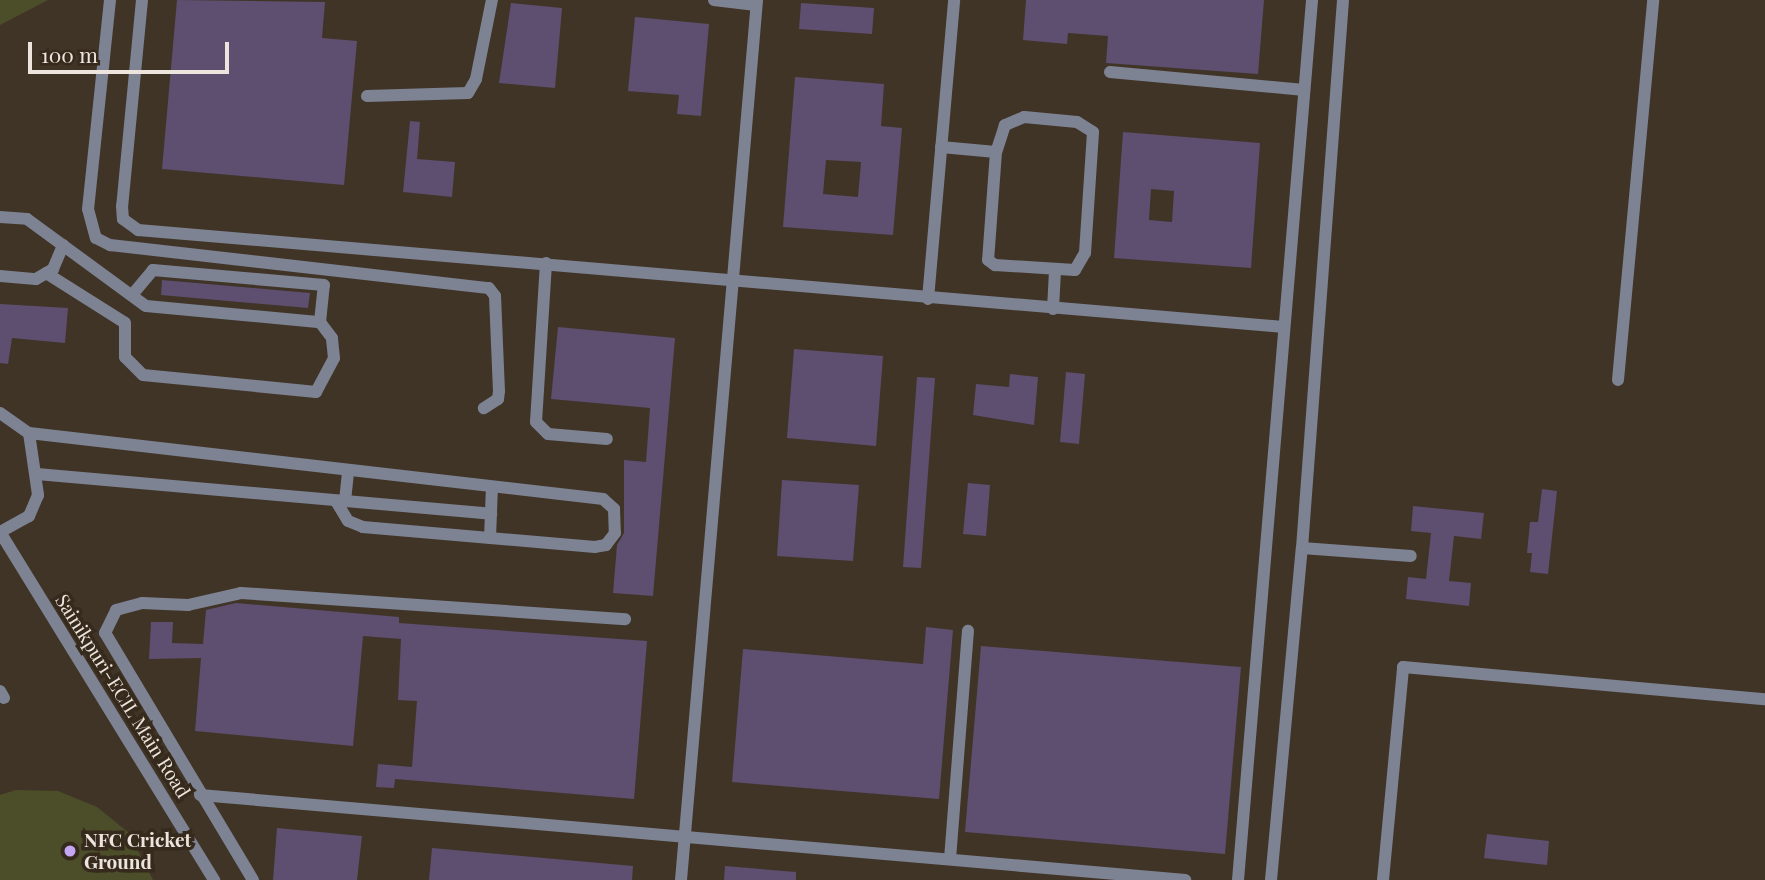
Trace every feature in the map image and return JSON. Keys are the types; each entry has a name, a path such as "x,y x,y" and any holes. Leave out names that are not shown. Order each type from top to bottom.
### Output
{"street":[{"path":"110,0 88,209 96,238 110,245 489,288 495,296 499,391 498,399 484,408"},
{"path":"142,0 122,206 130,226 546,263 734,284 1283,327"},
{"path":"367,96 468,93 476,79 492,0"},
{"path":"681,880 756,2 714,0"},
{"path":"928,299 954,0"},
{"path":"1238,880 1311,0"},
{"path":"1271,880 1302,548 1343,0"},
{"path":"1618,380 1653,0"},
{"path":"1110,72 1304,90"},
{"path":"1024,117 1077,122 1093,132 1085,253 1075,270 1055,271 988,260 996,152 1005,125 1024,117"},
{"path":"941,147 996,152"},
{"path":"0,217 27,219 146,306 320,322"},
{"path":"0,276 36,279 60,260 64,245"},
{"path":"546,263 536,422 548,434 607,439"},
{"path":"46,273 125,323 125,357 143,375 316,392 334,358 332,338 320,322 324,285 153,270 132,294"},
{"path":"1052,309 1055,271"},
{"path":"0,413 29,433 603,499 614,509 615,525 606,545 595,547 355,525 341,501 348,470"},
{"path":"0,532 29,516 38,495 29,433"},
{"path":"37,474 491,514"},
{"path":"489,538 492,487"},
{"name":"Sainikpuri-ECIL Main Road","path":"0,532 214,880"},
{"path":"1302,548 1411,556"},
{"path":"253,880 105,633 116,610 142,603 188,605 241,593 625,619"},
{"path":"950,859 968,631"},
{"path":"1383,880 1403,667 1765,699"},
{"path":"200,795 1185,880"}],"green space":[{"path":"0,0 48,0 0,25"},
{"name":"NFC Cricket Ground","path":"16,790 58,791 97,807 129,833 153,880 0,880 0,795"}],"building":[{"path":"177,0 325,2 322,38 357,41 344,185 162,169"},
{"path":"1026,0 1264,0 1258,74 1106,63 1108,36 1068,33 1067,44 1023,40"},
{"path":"511,3 562,8 555,88 499,83"},
{"path":"801,3 874,8 872,34 799,29"},
{"path":"635,17 709,24 701,116 677,114 679,95 628,91"},
{"path":"795,77 884,84 881,126 902,128 893,235 783,227","holes":["826,160 861,162 858,197 823,194"]},
{"path":"410,121 420,122 417,159 455,162 452,197 403,192"},
{"path":"1123,132 1260,143 1251,268 1114,258","holes":["1151,189 1174,191 1172,222 1149,220"]},
{"path":"162,280 310,293 308,308 161,295"},
{"path":"0,304 68,308 65,343 12,338 8,364 0,363"},
{"path":"558,327 675,338 653,596 613,593 617,545 624,533 624,460 646,462 650,408 551,399"},
{"path":"794,349 883,356 876,446 787,438"},
{"path":"1066,372 1085,374 1079,444 1060,442"},
{"path":"1010,374 1038,377 1034,425 973,415 976,384 1009,387"},
{"path":"917,377 935,378 921,568 903,567"},
{"path":"782,480 859,485 853,561 777,556"},
{"path":"968,483 990,485 986,536 963,534"},
{"path":"1542,489 1557,491 1548,574 1530,572 1532,553 1527,553 1530,522 1538,522"},
{"path":"1413,506 1484,513 1481,539 1454,536 1449,581 1471,583 1469,606 1406,599 1408,577 1426,579 1431,533 1411,531"},
{"path":"236,603 399,617 399,623 647,641 634,799 395,779 394,788 376,787 378,764 412,767 417,701 398,700 401,639 363,636 353,746 195,731 201,658 149,659 151,622 173,622 172,643 203,644 206,610"},
{"path":"926,627 953,630 939,799 732,782 743,649 923,664"},
{"path":"981,646 1241,667 1225,854 965,832"},
{"path":"277,828 362,836 357,880 273,880"},
{"path":"1487,834 1549,841 1547,865 1484,858"},
{"path":"432,848 633,866 632,880 429,880"},
{"path":"725,866 796,872 796,880 724,880"}],"place":[{"name":"NFC Cricket Ground","path":"70,851"}]}
